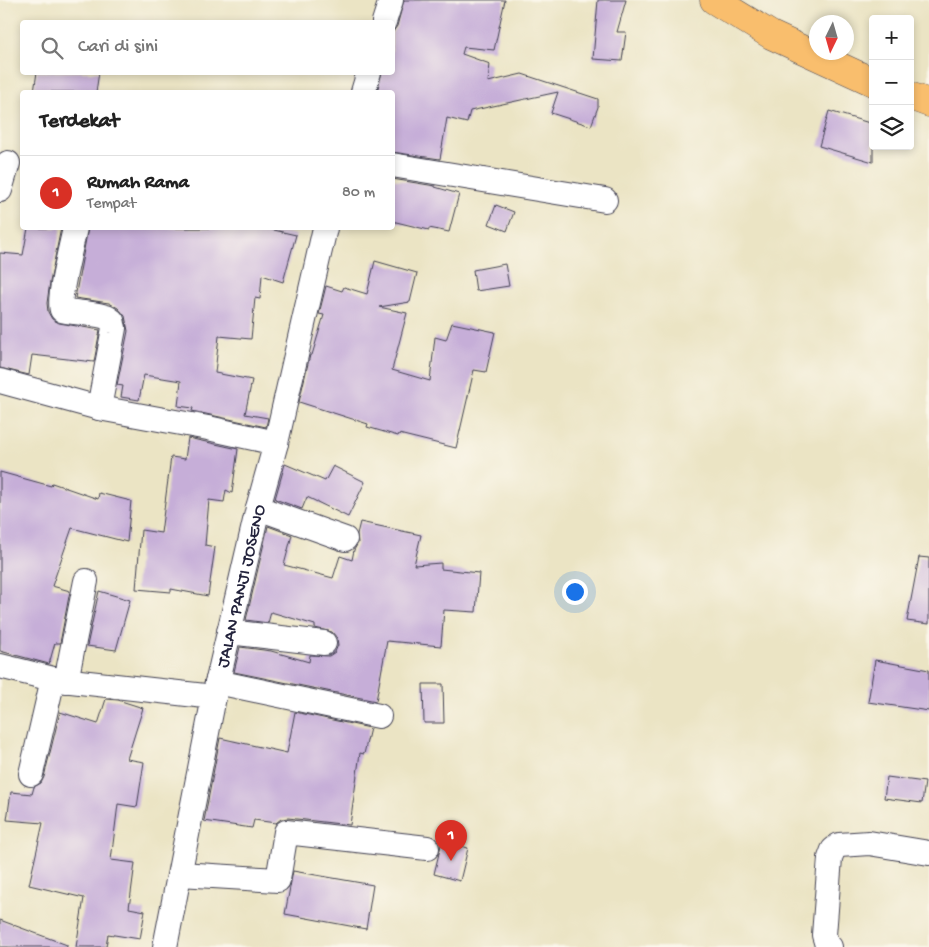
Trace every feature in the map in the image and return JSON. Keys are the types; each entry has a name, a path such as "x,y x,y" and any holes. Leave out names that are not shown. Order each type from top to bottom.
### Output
{"main road":[{"path":"714,0 771,34 869,80"},
{"path":"914,97 929,103"}],"street":[{"path":"385,20 391,0"},
{"path":"364,90 369,75"},
{"path":"0,190 10,164"},
{"path":"395,165 605,200"},
{"path":"74,230 60,306 62,310 67,312 94,314 110,318 113,321 114,328 99,408"},
{"name":"JALAN PANJI JOSENO","path":"166,947 216,690 258,508 276,443 324,230"},
{"path":"0,381 99,408 208,428 276,443"},
{"path":"258,508 345,540"},
{"path":"31,774 60,680 86,581"},
{"path":"229,632 324,642"},
{"path":"0,666 60,680 216,690 379,716"},
{"path":"180,874 278,880 286,832 427,848"},
{"path":"830,947 824,935 830,858 833,850 839,845 869,843 929,854"}],"building":[{"path":"404,0 505,0 494,50 464,47 462,54 490,64 488,82 522,74 598,99 598,107 591,126 551,113 558,92 470,111 467,123 447,118 440,159 395,152 395,90 378,90 381,75 395,75 395,29"},
{"path":"598,0 626,0 617,32 626,32 622,61 593,59"},
{"path":"37,75 99,75 96,90 34,90"},
{"path":"829,111 869,123 869,150 873,150 873,162 819,146"},
{"path":"395,179 435,186 459,194 449,232 429,228 429,230 395,222"},
{"path":"496,205 514,212 507,231 489,224"},
{"path":"28,230 61,230 50,282 47,303 48,312 52,319 59,323 100,330 94,362 32,355 29,375 0,368 0,253 23,255"},
{"path":"88,230 274,230 296,235 283,282 262,275 260,299 255,298 251,339 219,336 215,373 252,380 245,414 268,418 266,427 192,411 193,408 178,406 181,381 144,375 139,400 121,397 123,386 117,385 128,331 125,316 118,308 109,303 75,298"},
{"path":"375,261 417,273 410,302 379,307 407,313 392,370 430,381 435,337 446,340 452,323 495,332 486,372 474,370 456,448 399,434 398,436 367,427 368,424 299,402 310,355 312,355 324,315 319,314 326,286 342,291 344,287 367,294"},
{"path":"505,264 509,286 476,291 473,270"},
{"path":"188,438 238,449 232,493 226,490 224,502 209,500 205,545 215,547 208,596 171,589 171,592 136,589 141,530 161,533 171,457 185,459"},
{"path":"285,464 325,481 333,466 365,482 348,517 307,497 302,509 275,499"},
{"path":"0,472 51,486 52,483 98,499 99,493 131,501 127,542 72,528 52,586 70,591 60,643 55,643 49,664 0,651"},
{"path":"360,522 421,535 414,565 441,563 441,569 479,573 476,612 444,610 441,646 387,641 376,701 234,672 240,647 271,651 309,662 310,655 329,656 335,652 338,645 337,638 332,632 271,612 268,623 246,620 268,526 292,535 284,565 333,578 340,556 352,560 358,543 357,534"},
{"path":"919,557 929,558 929,624 907,621"},
{"path":"99,591 130,600 116,650 87,646"},
{"path":"875,660 929,670 929,711 868,702"},
{"path":"423,684 443,684 444,723 424,723"},
{"path":"106,699 118,700 143,708 127,759 144,762 137,807 118,804 111,860 135,863 129,908 145,911 140,939 108,934 106,947 76,947 84,898 29,885 43,823 7,820 11,792 32,794 34,787 41,783 44,777 60,712 98,724"},
{"path":"295,712 370,728 364,754 360,753 350,825 288,818 281,819 276,823 254,820 252,828 204,821 220,738 287,753"},
{"path":"887,777 925,782 922,803 884,798"},
{"path":"442,841 468,848 460,881 434,874"},
{"path":"293,871 373,885 366,929 285,914"},
{"path":"0,920 67,945 67,947 0,947"}],"place":[{"name":"Rumah Rama","path":"451,861"}]}
